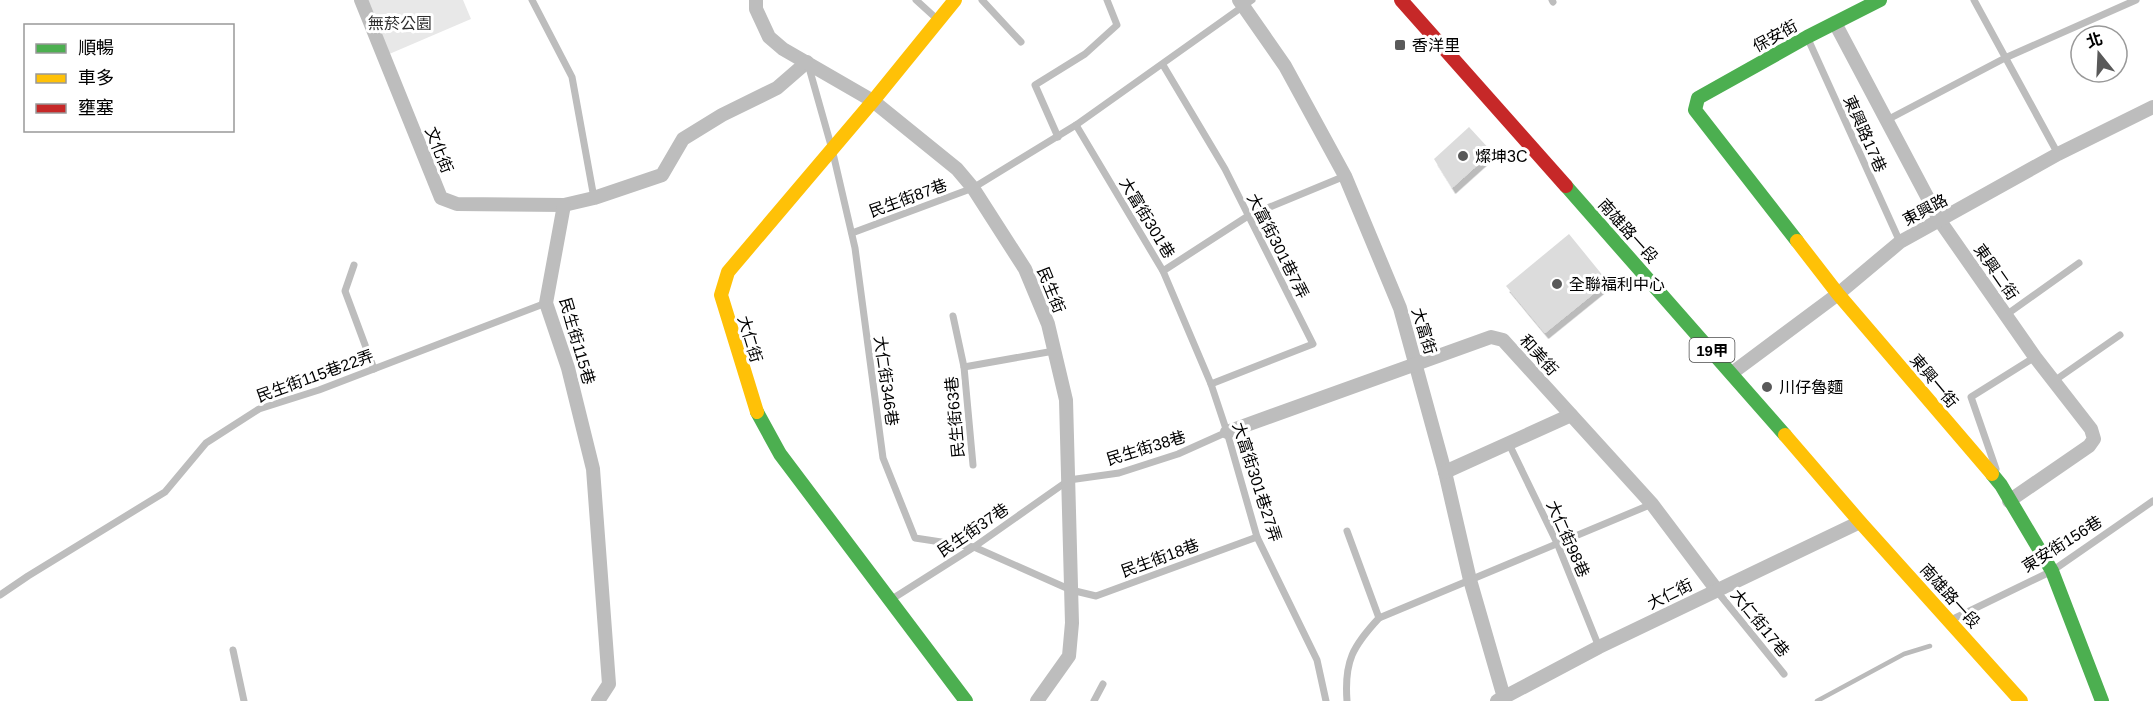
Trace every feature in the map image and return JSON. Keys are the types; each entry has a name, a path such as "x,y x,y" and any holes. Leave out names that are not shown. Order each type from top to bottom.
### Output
{"street":[{"name":"文化街","path":"361,0 441,198 457,204 564,205"},
{"name":"民生街","path":"756,0 756,9 769,37 783,49 873,101 939,152 957,169 973,188 1025,269 1048,324 1066,400 1072,623 1069,657 1037,701"},
{"name":"大仁街","path":"955,0 728,272 721,295 754,407 780,454 966,701"},
{"name":"南雄路一段","path":"1401,0 1732,373 1860,522 2021,701"},
{"name":"保安街","path":"1695,110 1698,98 1807,37 1880,0"},
{"name":"大富街","path":"1245,2 1285,66 1345,176 1400,308 1445,472 1501,700"},
{"name":"東興二街","path":"1835,23 1940,221 2035,357 2091,429 2094,439 2088,446 2009,501"},
{"path":"564,205 594,198 662,175 683,139 722,115 777,88 807,62"},
{"name":"東興路","path":"1732,373 1838,294 1899,242 2058,154 2153,107"},
{"name":"東興一街","path":"1695,110 1838,294 2001,485 2052,571 2102,701"},
{"name":"民生街115巷","path":"564,205 546,303 568,368 593,469 609,684 598,701"},
{"name":"和美街","path":"1227,432 1491,337 1503,340 1652,504 1716,590"},
{"path":"1445,472 1572,415"},
{"name":"大仁街","path":"1501,700 1599,647 1860,522"}],"lane":[{"path":"532,0 572,77 594,198"},
{"path":"916,0 939,21"},
{"path":"982,0 1021,42"},
{"path":"1058,137 1035,85 1085,54 1117,25 1107,0"},
{"path":"1974,0 2058,154"},
{"path":"1887,120 2005,58 2136,0"},
{"path":"973,188 1076,125 1163,65 1245,2"},
{"name":"東興路17巷","path":"1807,37 1899,242"},
{"name":"大仁街346巷","path":"807,62 832,149 855,248 883,458 915,538 974,548 1071,590"},
{"name":"大富街301巷7弄","path":"1163,65 1225,169 1313,344 1211,384"},
{"name":"大富街301巷","path":"1076,125 1163,271 1248,216 1345,176"},
{"name":"民生街87巷","path":"852,233 973,188"},
{"path":"2006,315 2079,263"},
{"path":"354,265 345,291 374,369"},
{"name":"大富街301巷27弄","path":"1163,271 1211,384 1257,537 1317,660 1326,701"},
{"name":"民生街115巷22弄","path":"0,595 165,492 206,443 259,410 320,390 546,303"},
{"name":"民生街63巷","path":"953,316 964,367 974,465"},
{"path":"2054,381 2120,335"},
{"name":"民生街63巷","path":"964,367 1054,351"},
{"path":"2001,485 1971,397 2035,357"},
{"name":"民生街38巷","path":"1069,480 1119,473 1178,454 1227,432"},
{"name":"大仁街98巷","path":"1509,444 1557,543 1599,647"},
{"name":"民生街37巷","path":"890,600 974,548 1069,480"},
{"name":"東安街156巷","path":"1950,620 2052,571 2153,501"},
{"path":"1347,701 1351,654 1359,639 1379,618 1652,504"},
{"path":"1347,531 1379,618"},
{"name":"民生街18巷","path":"1071,590 1096,596 1257,537"},
{"name":"大仁街17巷","path":"1716,590 1784,674"},
{"path":"233,650 244,701"},
{"path":"1094,701 1103,684"}],"green space":[{"name":"無菸公園","path":"365,0 463,0 471,19 387,55"}],"building":[{"name":"燦坤3C","path":"1469,127 1492,152 1452,188 1434,159"},
{"name":"全聯福利中心","path":"1569,234 1608,282 1545,333 1506,286"}],"waterway":[{"path":"1817,701 1904,654 1930,646"}],"traffic: fast":[{"path":"1797,241 1695,110 1698,98 1807,37 1880,0"},
{"path":"1566,186 1785,435"},
{"path":"757,412 780,454 966,701"},
{"path":"1992,474 2001,485 2052,571 2102,701"}],"traffic: slow":[{"path":"757,412 721,295 728,272 955,0"},
{"path":"1797,241 1838,294 1992,474"},
{"path":"1785,435 2021,701"}],"traffic: jam":[{"path":"1401,0 1566,186"}],"place":[{"name":"香洋里","path":"1400,45"},
{"name":"燦坤3C","path":"1463,156"},
{"name":"全聯福利中心","path":"1557,284"},
{"name":"川仔魯麵","path":"1767,387"}]}
